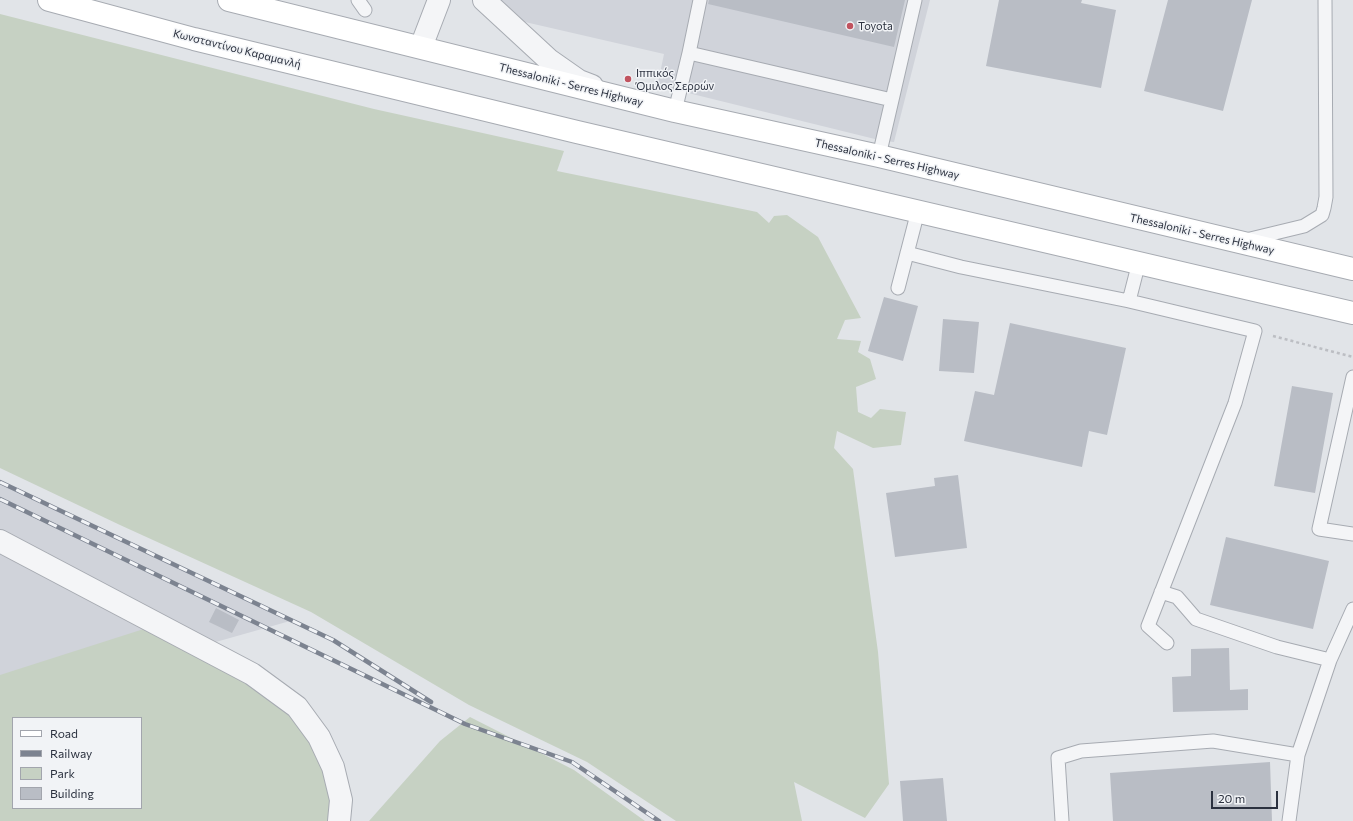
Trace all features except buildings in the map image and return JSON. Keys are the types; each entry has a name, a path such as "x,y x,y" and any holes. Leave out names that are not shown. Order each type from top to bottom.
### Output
{"main road":[{"name":"Κωνσταντίνου Καραμανλή","path":"49,0 194,39 427,96 918,211"},
{"path":"228,0 421,47"},
{"name":"Thessaloniki - Serres Highway","path":"421,47 675,111 880,156 1353,269"},
{"path":"918,211 1353,313"}],"street":[{"path":"421,47 439,0"},
{"path":"484,0 549,60 578,81 613,96"},
{"path":"0,541 252,674 297,707 319,737 333,768 341,800 340,821"}],"lane":[{"path":"675,111 700,0"},
{"path":"880,156 915,0"},
{"path":"1237,242 1304,226 1322,215 1326,197 1325,0"},
{"path":"688,53 892,100"},
{"path":"898,288 918,211"},
{"path":"907,253 961,267 1129,301 1255,331 1235,402 1148,626 1167,643"},
{"path":"1129,301 1139,262"},
{"path":"1353,377 1319,529 1353,534"},
{"path":"1161,592 1177,596 1196,619 1277,647 1330,660"},
{"path":"1288,821 1298,755 1330,660 1353,609"},
{"path":"1062,821 1058,758 1081,751 1213,741 1298,755"}],"path":[{"path":"1255,331 1353,356"}],"shaded area":[{"path":"499,0 930,0 894,142 883,141 680,91 658,83 664,54 525,22 511,13"},
{"path":"0,481 290,621 0,703"}],"green space":[{"path":"0,14 374,109 564,151 557,171 757,212 769,223 774,216 787,215 818,237 861,318 845,320 837,339 861,341 858,352 870,359 876,379 856,387 858,412 871,418 880,409 906,412 901,445 873,448 837,431 834,448 853,469 878,652 889,784 865,818 794,782 802,821 676,821 587,762 469,705 311,612 120,525 0,468"},
{"path":"150,627 294,710 311,735 332,800 332,821 0,821 0,675"},
{"path":"470,717 574,770 645,821 369,821 440,741"}],"railway":[{"path":"0,482 333,640 431,702"},
{"path":"0,499 465,724 572,762 659,821"}],"place":[{"name":"Toyota","path":"850,26"},
{"name":"Ιππικός Όμιλος Σερρών","path":"628,79"}]}
